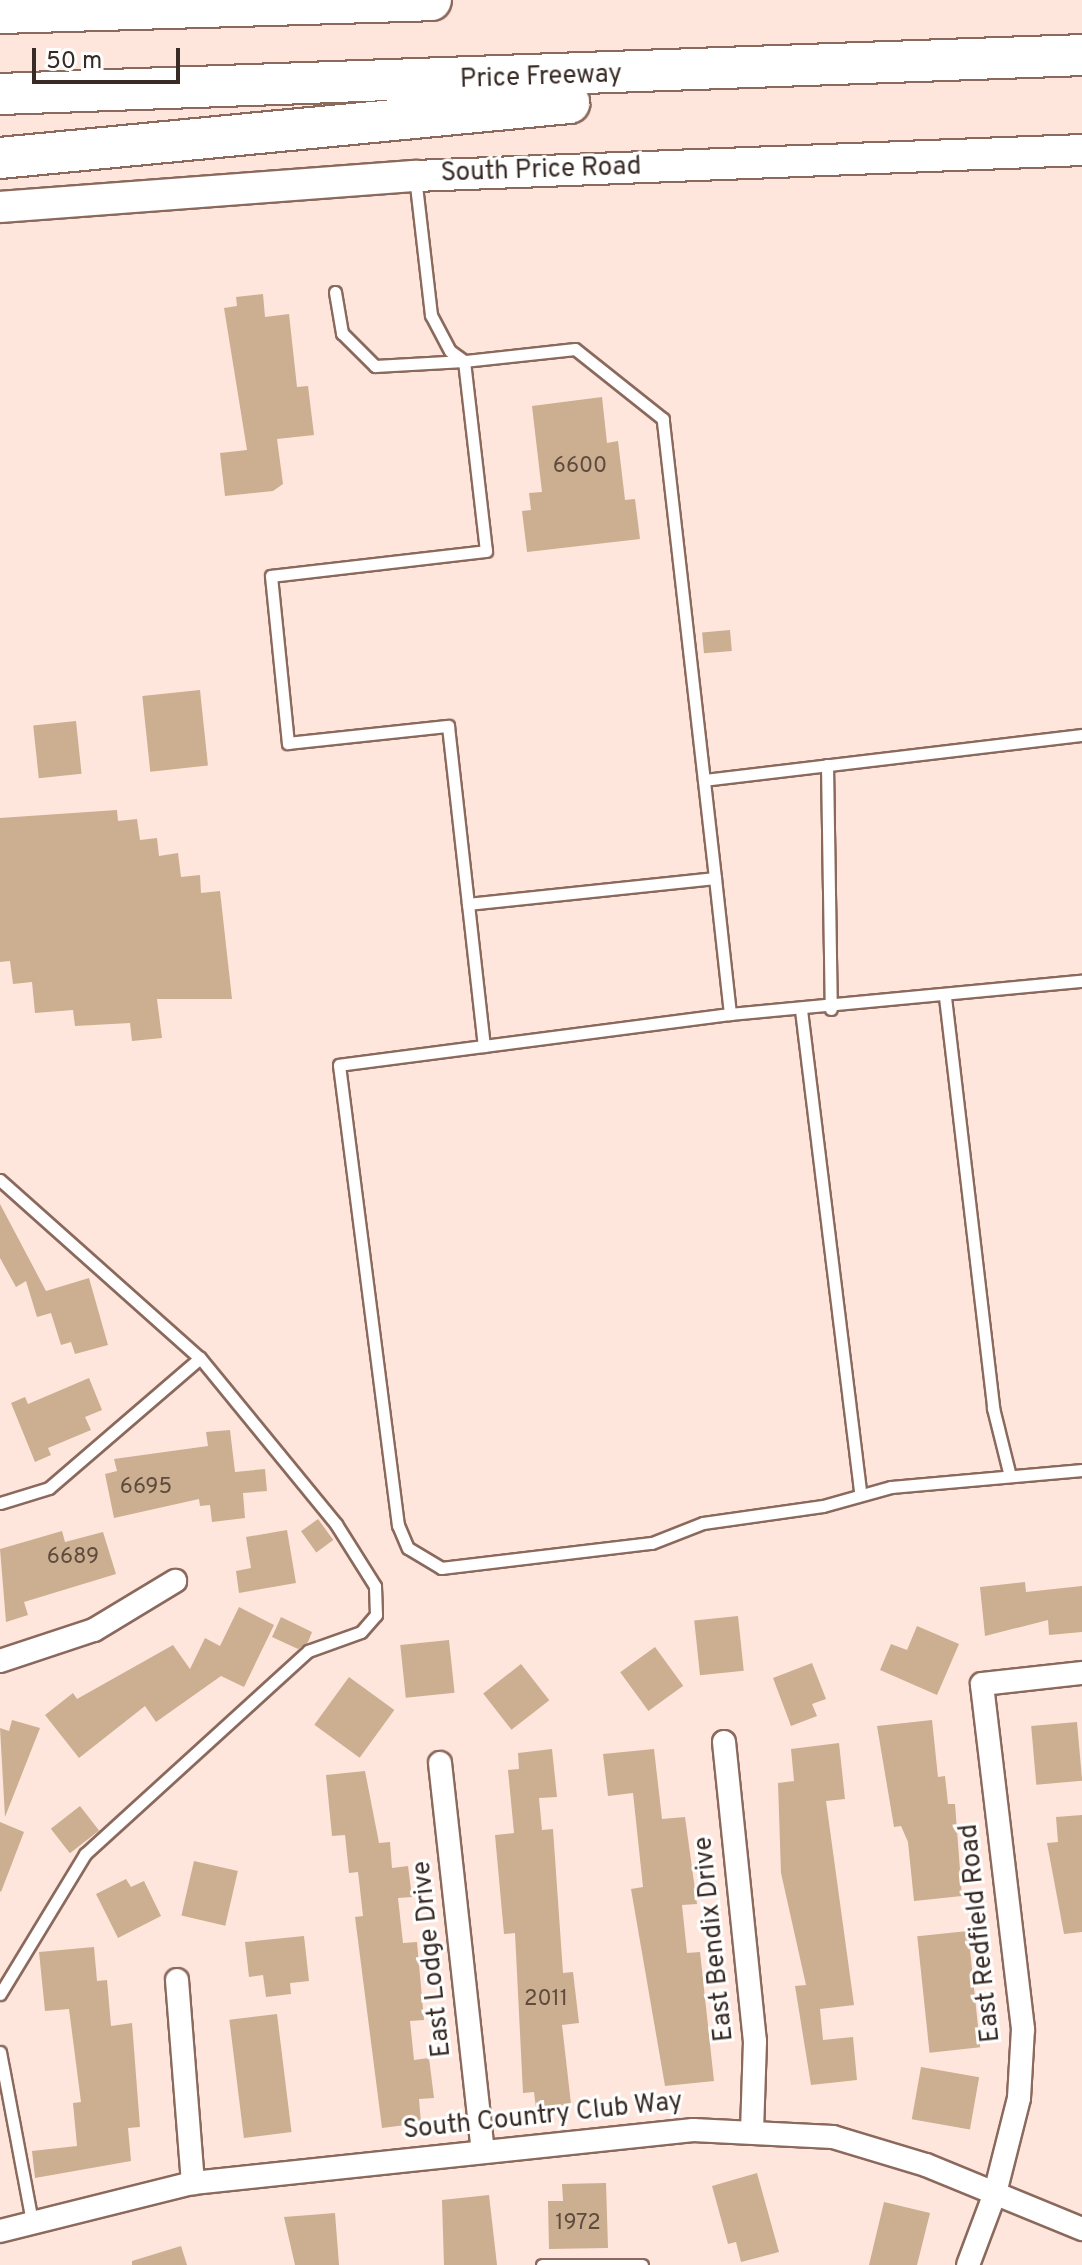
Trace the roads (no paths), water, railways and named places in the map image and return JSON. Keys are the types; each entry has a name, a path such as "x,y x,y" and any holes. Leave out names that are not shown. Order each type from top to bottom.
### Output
{"highway":[{"path":"0,13 431,0"},
{"name":"Price Freeway","path":"0,94 955,63 1082,55"},
{"path":"0,158 417,113 684,96 955,63"}],"main road":[{"name":"South Price Road","path":"0,207 415,176 1082,150"}],"street":[{"path":"0,1661 94,1630 175,1581"},
{"name":"East Redfield Road","path":"968,2265 995,2193 1019,2098 1023,2029 982,1684 1082,1673"},
{"name":"East Bendix Drive","path":"724,1742 755,2041 752,2131"},
{"name":"East Lodge Drive","path":"440,1763 483,2150"},
{"path":"177,1980 193,2183"},
{"name":"South Country Club Way","path":"0,2231 193,2183 483,2150 752,2131 833,2137 995,2193 1082,2229"}],"lane":[{"path":"415,176 431,315 438,335 464,361 486,551 271,576 288,743 448,726 484,1046"},
{"path":"335,292 342,333 375,366 464,361 575,349 663,419 730,1014"},
{"path":"704,780 1082,735"},
{"path":"827,765 831,1009"},
{"path":"468,904 715,878"},
{"path":"1082,981 831,1009 730,1014 339,1065 398,1525 408,1548 441,1568 652,1543 703,1523 860,1494 1082,1470"},
{"path":"945,997 993,1408 1010,1476"},
{"path":"801,1010 860,1494"},
{"path":"0,1180 200,1358 336,1524 375,1586 376,1615 361,1632 308,1651 85,1854 0,1994"},
{"path":"0,1503 49,1488 200,1358"},
{"path":"0,2052 32,2222"},
{"path":"542,2265 642,2265"}]}
